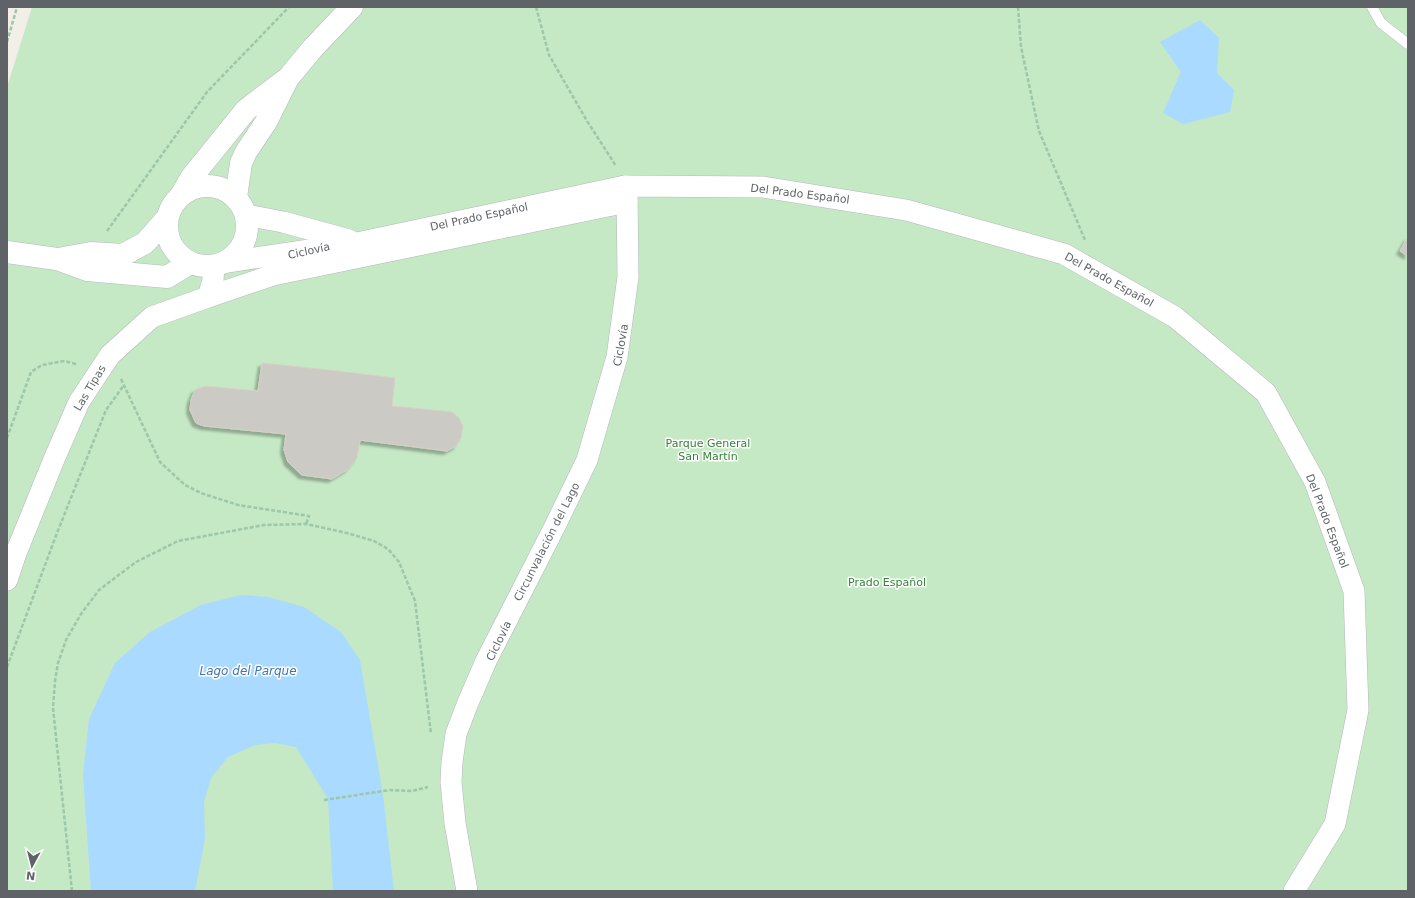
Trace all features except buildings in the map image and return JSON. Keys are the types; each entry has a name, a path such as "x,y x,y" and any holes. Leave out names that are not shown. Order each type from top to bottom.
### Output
{"street":[{"path":"221,264 202,266 190,263 181,258 173,250 168,239 166,229 170,208 182,194 191,178 246,110 288,78 313,48 352,7"},
{"path":"208,297 213,280 221,264 239,251 246,237 247,221 241,206 241,163 246,152 266,122 288,78"},
{"path":"182,194 195,187 209,185 224,189 241,206"},
{"name":"Del Prado Español","path":"221,264 357,243 626,194 763,187 906,210 1064,254 1175,318 1266,392 1315,482 1354,591 1358,710 1335,824 1294,891"},
{"name":"Las Tipas","path":"7,580 16,553 52,464 79,402 105,363 152,317 273,275 626,194"},
{"name":"Circunvalación del Lago","path":"467,891 455,823 451,782 456,734 486,661 588,460 617,358 628,277 626,194"},
{"name":"Del Prado Español","path":"241,206 283,222 357,243"},
{"path":"57,259 91,253 124,255 145,243 167,218"},
{"path":"7,252 57,259 87,270 167,278 190,263"}],"lane":[{"path":"1372,7 1381,23 1408,44"}],"path":[{"path":"7,42 17,7"},
{"path":"91,253 207,92 289,7"},
{"path":"536,7 549,55 587,121 614,162 626,194"},
{"path":"1018,7 1021,47 1039,131 1101,275"},
{"path":"7,438 31,372 42,365 64,361 105,363 124,385 160,462 185,485 201,493 238,505 309,516 306,524"},
{"path":"7,667 57,533 106,410 124,385"},
{"path":"72,891 53,708 58,662 66,640 81,614 100,590 136,562 178,541 264,525 306,524 347,533 374,541 388,549 399,562 415,601 431,734"},
{"path":"324,800 390,790 412,791 430,786"}],"green space":[{"name":"Parque General San Martín","path":"32,7 1408,7 1408,891 7,891 7,87"}],"water":[{"path":"1200,20 1219,38 1217,73 1234,90 1230,112 1183,124 1163,113 1181,72 1160,42"},
{"name":"Lago del Parque","path":"241,595 268,597 304,607 341,632 360,660 383,795 394,891 333,891 328,799 296,747 275,743 255,745 228,757 211,778 204,802 205,839 195,891 91,891 83,775 89,719 115,663 150,632 201,605"}],"park label":[{"name":"Prado Español","path":"887,582"}]}
